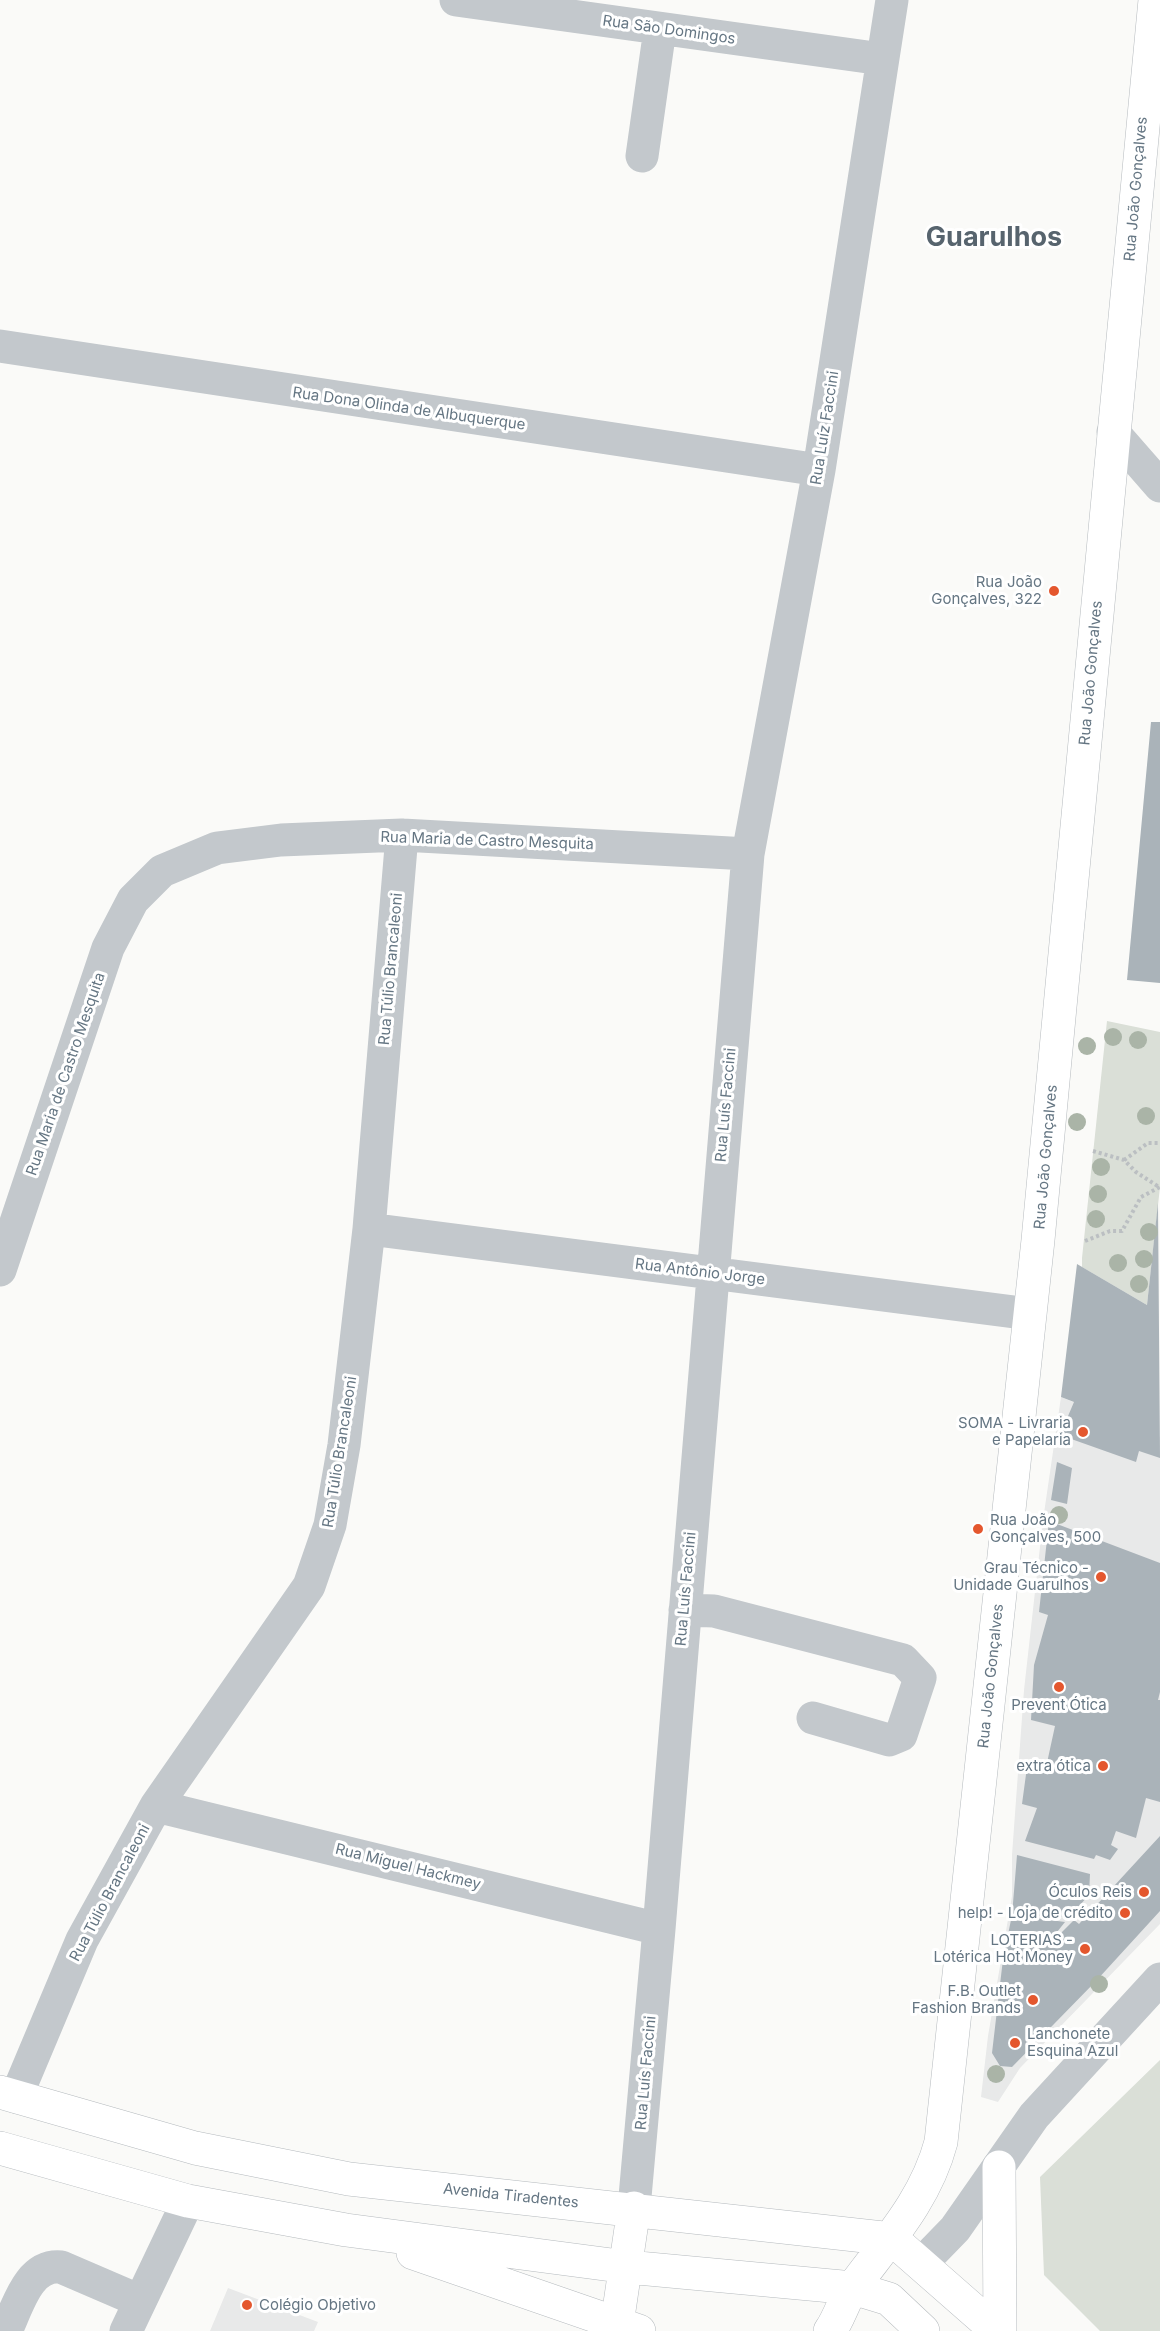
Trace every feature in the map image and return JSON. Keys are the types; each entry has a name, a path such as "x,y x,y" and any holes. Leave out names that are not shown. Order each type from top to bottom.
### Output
{"main road":[{"name":"Rua João Gonçalves","path":"831,2330 853,2288 892,2239 927,2183 941,2142 1030,1314 1113,432 1155,40 1155,0"},
{"name":"Avenida Tiradentes","path":"8,2095 195,2148 349,2178 634,2208 892,2239"},
{"path":"0,2148 188,2201 346,2230 627,2267 853,2288 889,2299 923,2331"},
{"path":"999,2167 999,2331"},
{"name":"Rua Luís Faccini","path":"624,2328 627,2267 634,2208"},
{"path":"346,2230 624,2328"},
{"path":"892,2239 999,2331"},
{"path":"831,2330 889,2299 921,2264"}],"street":[{"name":"Rua São Domingos","path":"456,0 882,59"},
{"name":"Rua Luíz Faccini","path":"748,854 819,470 892,0"},
{"path":"642,156 660,28"},
{"name":"Rua Dona Olinda de Albuquerque","path":"0,346 819,470"},
{"path":"1113,432 1160,486"},
{"name":"Rua Maria de Castro Mesquita","path":"0,1270 108,948 133,900 162,871 216,849 281,840 402,835 748,854"},
{"name":"Rua Túlio Brancaleoni","path":"8,2095 82,1940 156,1806 309,1586 330,1525 344,1445 369,1229 402,835"},
{"name":"Rua Luís Faccini","path":"634,2208 748,854"},
{"name":"Rua Antônio Jorge","path":"369,1229 1030,1314"},
{"path":"685,1610 714,1611 903,1660 920,1678 901,1735 889,1740 813,1718"},
{"name":"Rua Miguel Hackmey","path":"156,1806 659,1929"},
{"path":"921,2264 955,2229 1034,2116 1160,1979"},
{"path":"126,2331 188,2201"},
{"path":"6,2331 31,2280 39,2271 50,2266 61,2267 140,2301"}],"path":[{"path":"1124,1160 1148,1143 1160,1143"},
{"path":"1085,1241 1110,1231 1122,1231 1142,1197 1160,1187 1136,1172 1124,1160 1093,1151"}],"shaded area":[{"path":"1107,1021 1160,1032 1160,1187 1147,1305 1082,1267"},
{"path":"1061,1397 1160,1437 1160,1924 1020,2068 998,2102 981,2097 988,2036 1012,1896 1012,1855 1024,1690 1043,1520"},
{"path":"1160,2060 1160,2331 1100,2331 1044,2275 1040,2177"},
{"name":"Colégio Objetivo","path":"228,2288 318,2322 314,2331 210,2331"}],"building":[{"path":"1151,722 1160,722 1160,983 1127,980"},
{"path":"1158,1203 1160,1458 1139,1451 1136,1462 1060,1435 1074,1402 1061,1397 1077,1264 1147,1305"},
{"path":"1057,1462 1072,1468 1067,1504 1051,1500"},
{"path":"1049,1521 1160,1563 1160,1692 1158,1700 1160,1700 1160,1802 1146,1798 1136,1838 1116,1831 1111,1845 1118,1849 1110,1860 1096,1855 1094,1859 1025,1841 1037,1808 1022,1804 1027,1767 1045,1772 1055,1726 1031,1720 1034,1665 1048,1615 1039,1612"},
{"path":"1160,1836 1160,1911 1012,2067 1000,2066 992,2053 1003,1959 1012,1915 1017,1855 1090,1874 1089,1895 1069,1917 1014,1915 1065,1922 1053,1937 1055,1939 1074,1920 1079,1924"}],"place":[{"name":"Rua João Gonçalves, 322","path":"1054,591"},
{"name":"SOMA - Livraria e Papelaria","path":"1083,1432"},
{"name":"Rua João Gonçalves, 500","path":"978,1529"},
{"name":"Grau Técnico - Unidade Guarulhos","path":"1101,1577"},
{"name":"Prevent Ótica","path":"1059,1687"},
{"name":"extra ótica","path":"1103,1766"},
{"name":"Óculos Reis","path":"1144,1892"},
{"name":"help! - Loja de crédito","path":"1125,1913"},
{"name":"LOTERIAS - Lotérica Hot Money","path":"1085,1949"},
{"name":"F.B. Outlet Fashion Brands","path":"1033,2000"},
{"name":"Lanchonete Esquina Azul","path":"1015,2043"},
{"name":"Colégio Objetivo","path":"247,2305"}],"district":[{"name":"Guarulhos","path":"994,238"}]}
